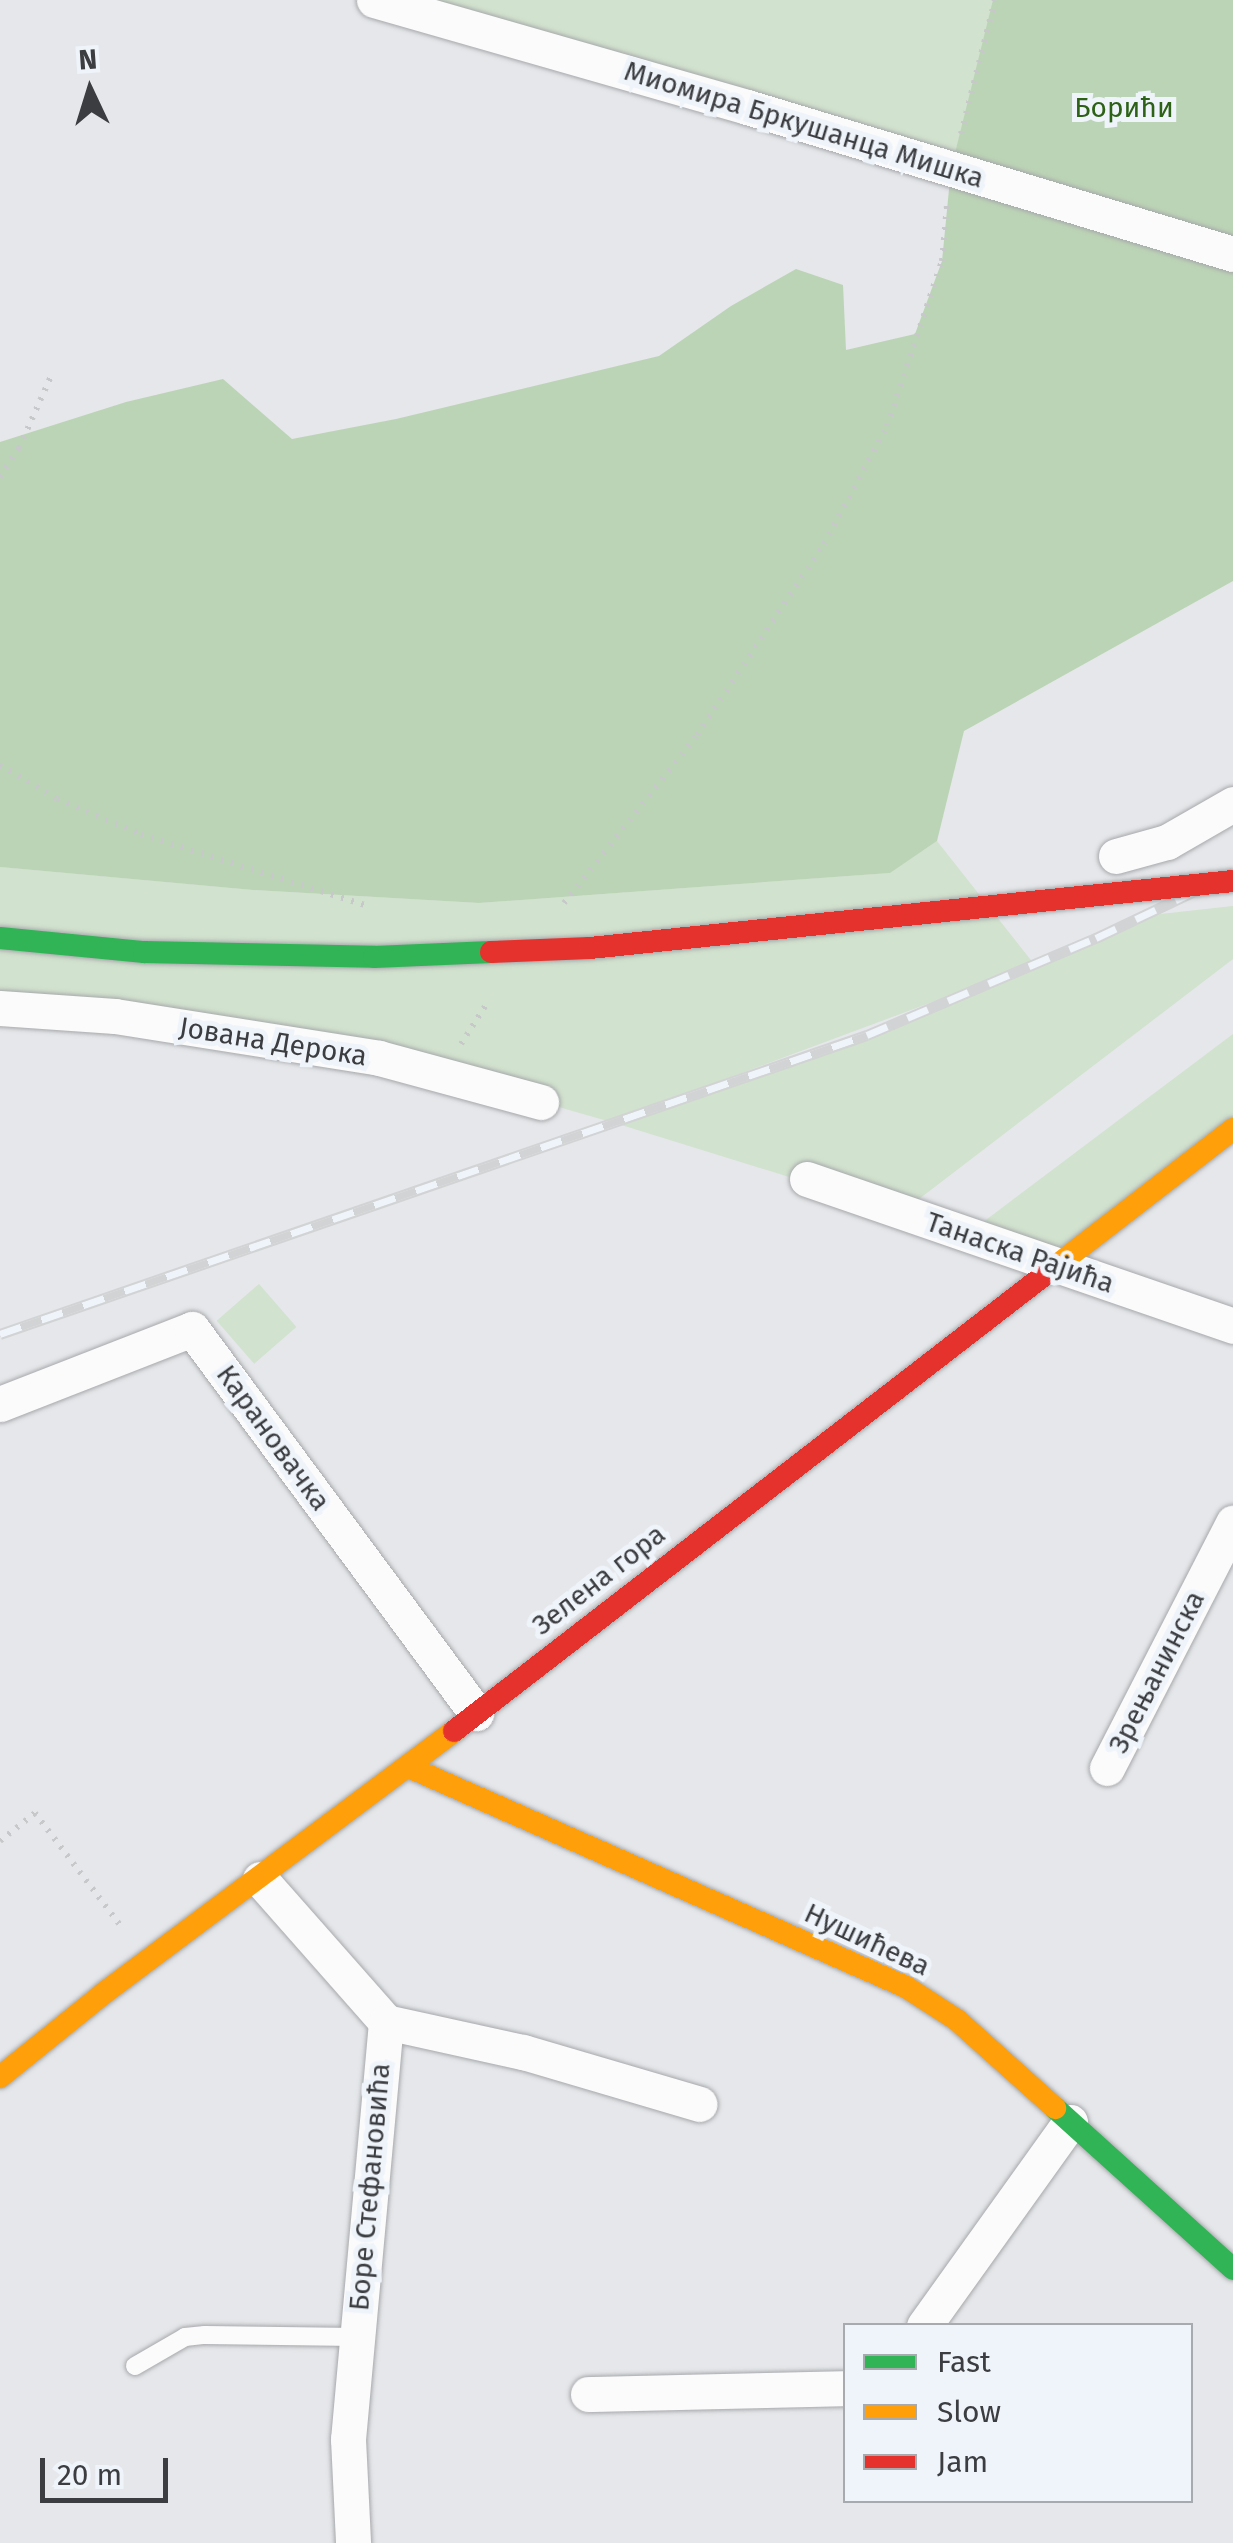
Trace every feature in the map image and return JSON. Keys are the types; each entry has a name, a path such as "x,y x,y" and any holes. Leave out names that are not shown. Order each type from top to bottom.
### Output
{"street":[{"name":"Миомира Бркушанца Мишка","path":"374,0 1233,254"},
{"path":"1116,856 1167,842 1233,804"},
{"path":"0,938 144,952 374,958 590,948 1233,880"},
{"name":"Јована Дерока","path":"0,1008 115,1016 379,1058 541,1102"},
{"name":"Зелена гора","path":"0,2078 147,1962 411,1768 476,1713 1233,1128"},
{"name":"Танаска Рајића","path":"807,1180 1233,1326"},
{"name":"Карановачка","path":"0,1404 192,1329 476,1713"},
{"name":"Зрењанинска","path":"1108,1768 1233,1523"},
{"name":"Нушићева","path":"411,1768 906,1987 957,2020 1233,2269"},
{"path":"260,1879 386,2022 523,2052 700,2104"},
{"name":"Боре Стефановића","path":"353,2543 348,2439 386,2022"},
{"path":"926,2323 1070,2122"},
{"path":"588,2394 843,2388"}],"lane":[{"path":"135,2366 185,2337 205,2334 356,2338"}],"path":[{"path":"558,910 698,735 754,653 824,544 887,426 942,261 951,168 995,0"},
{"path":"0,476 20,448 52,374"},
{"path":"0,765 57,799 141,834 379,910"},
{"path":"449,1077 470,1026 496,989"},
{"path":"0,1841 36,1813 147,1962"}],"green space":[{"path":"434,0 995,0 951,169"},
{"name":"Борићи","path":"993,0 1233,0 1233,581 964,731 937,841 890,873 479,903 253,890 0,867 0,442 126,402 223,379 292,439 396,419 659,356 731,306 796,269 843,285 846,350 915,334 942,261 951,169"},
{"path":"937,841 1034,964 1143,916 1233,906 1233,959 902,1212 615,1123 867,1035 1002,976 611,1122 541,1102 0,1008 0,867 253,890 479,903 889,873"},
{"path":"1233,1034 1233,1129 1055,1265 966,1235"},
{"path":"259,1284 296,1327 254,1364 217,1321"}],"railway":[{"path":"0,1334 867,1035 1096,938 1233,873"}],"traffic: fast":[{"path":"0,938 144,952 374,957 491,952"},
{"path":"1055,2108 1233,2269"}],"traffic: slow":[{"path":"1056,1266 1233,1129"},
{"path":"0,2077 104,1993 454,1731"},
{"path":"411,1768 906,1987 957,2020 1055,2108"}],"traffic: jam":[{"path":"491,952 590,948 1233,881"},
{"path":"454,1731 1056,1266"}]}
